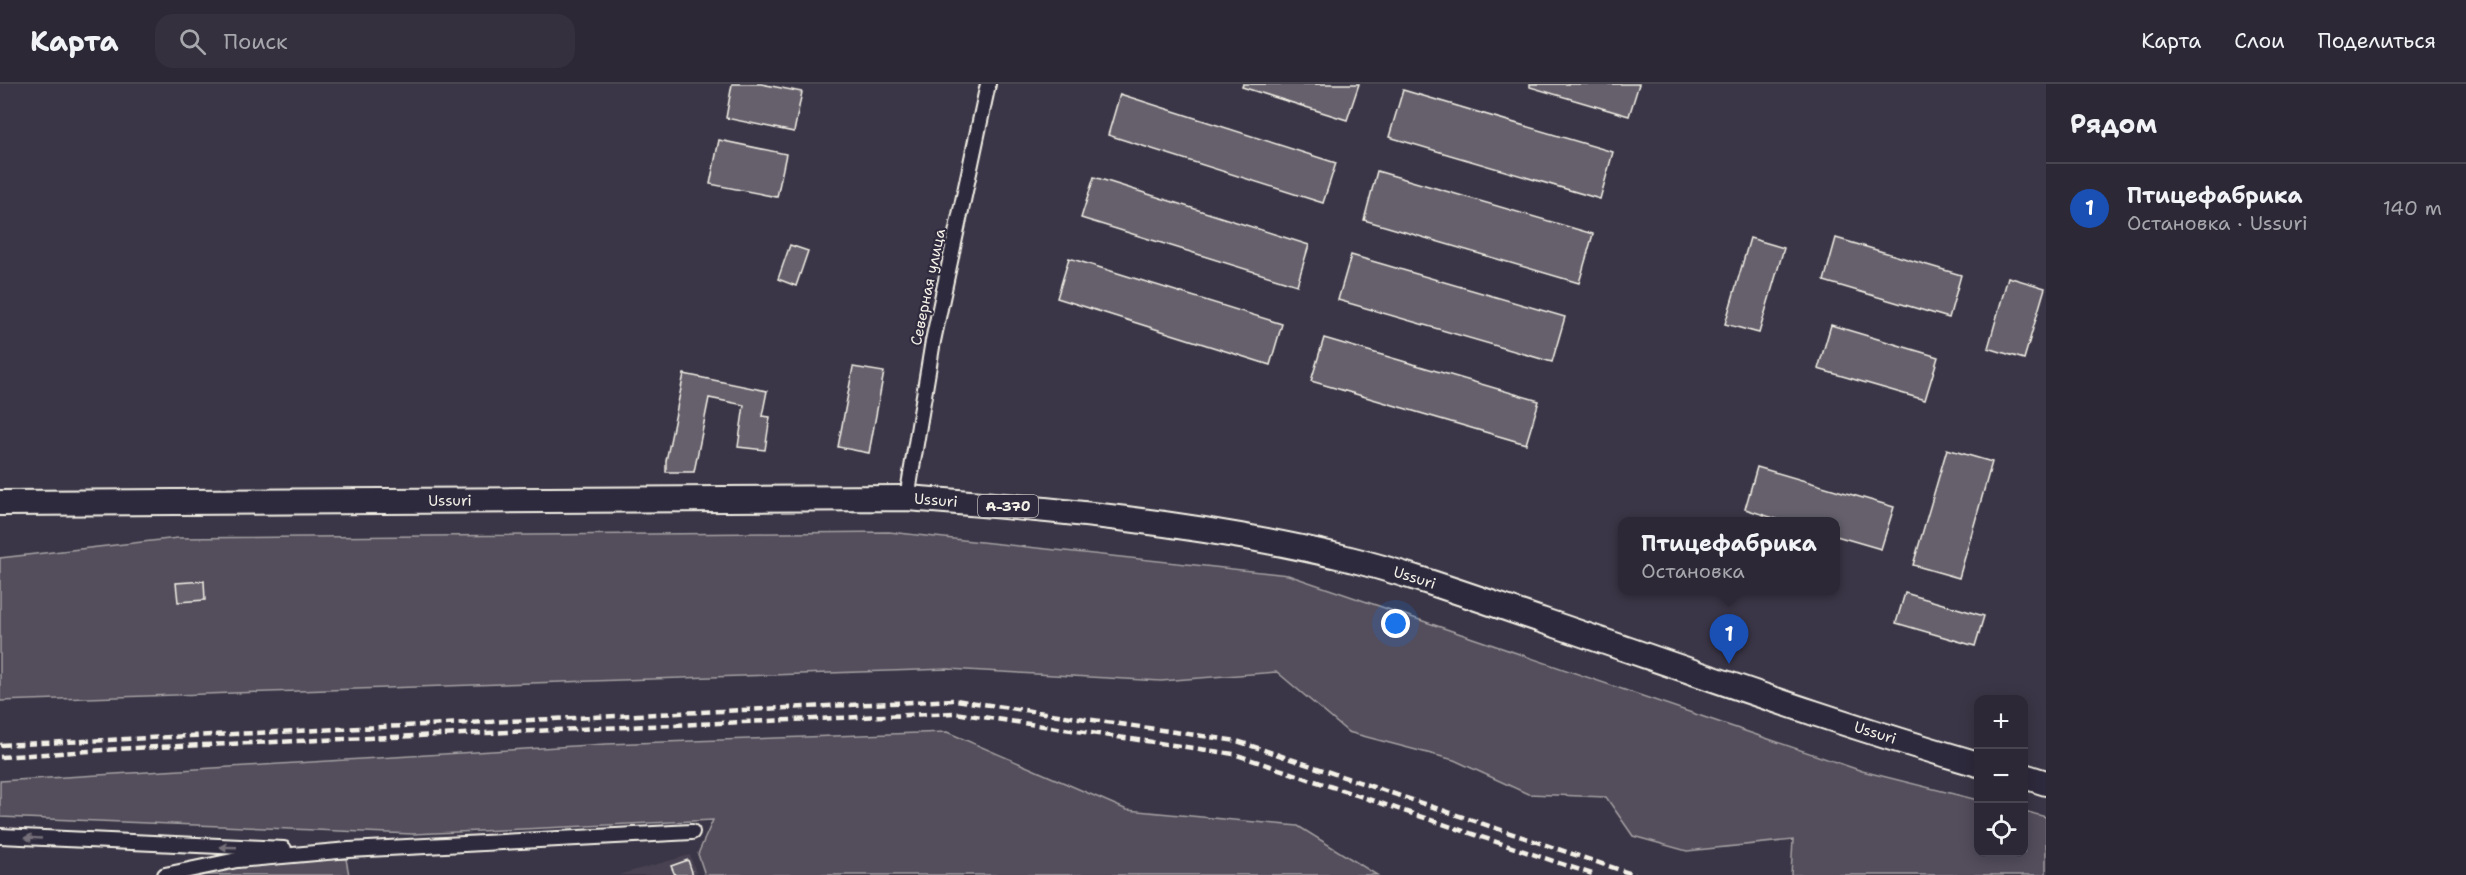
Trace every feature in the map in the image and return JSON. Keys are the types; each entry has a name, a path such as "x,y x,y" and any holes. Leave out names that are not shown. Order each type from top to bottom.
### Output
{"highway":[{"name":"Ussuri","path":"0,503 907,498 1033,507 1153,522 1263,540 1345,558 1448,589 1881,736 1974,763"},
{"path":"2028,777 2046,783"}],"street":[{"name":"Северная улица","path":"907,498 933,341 987,84"},
{"path":"165,875 237,860 349,850 692,832"},
{"path":"0,836 349,850"}],"shaded area":[{"path":"889,532 1288,575 1862,771 1974,799 1974,857 2028,857 2028,812 2046,817 2046,875 1791,875 1793,840 1687,851 1633,836 1606,797 1528,794 1454,760 1348,732 1277,672 1161,681 948,669 0,701 0,558 178,538"},
{"path":"947,732 1127,810 1298,826 1377,875 705,875 698,854 713,820 413,834 0,817 0,781 606,744"},
{"path":"690,855 697,875 618,875"},
{"path":"294,859 346,859 349,875 191,875"}],"building":[{"path":"732,84 761,84 802,92 794,132 726,118"},
{"path":"1243,84 1359,84 1347,120 1242,87"},
{"path":"1530,84 1639,84 1629,116 1530,87"},
{"path":"1403,90 1613,152 1600,199 1389,137"},
{"path":"1120,94 1336,163 1323,203 1108,135"},
{"path":"719,140 786,154 777,197 710,184"},
{"path":"1377,171 1593,234 1579,283 1364,220"},
{"path":"1094,177 1309,245 1297,285 1081,218"},
{"path":"1750,238 1784,248 1759,333 1725,324"},
{"path":"1836,238 1961,275 1949,318 1824,281"},
{"path":"790,245 808,251 796,286 778,279"},
{"path":"1351,255 1565,317 1552,362 1338,300"},
{"path":"1069,258 1282,324 1270,365 1057,298"},
{"path":"2008,277 2045,288 2024,359 1988,348"},
{"path":"1831,325 1938,357 1925,400 1818,369"},
{"path":"1324,338 1539,401 1526,444 1311,381"},
{"path":"853,367 884,372 869,453 838,447"},
{"path":"684,374 767,391 762,416 770,417 765,450 738,447 744,405 709,398 694,472 666,472 666,461"},
{"path":"1947,449 1992,462 1959,578 1913,565"},
{"path":"1757,467 1894,507 1881,549 1840,537 1840,517 1770,517 1745,509"},
{"path":"204,581 205,600 178,602 176,583"},
{"path":"1905,593 1984,616 1975,646 1896,623"},
{"path":"688,860 693,875 675,875 671,866"}],"railway":[{"path":"0,745 955,700 1237,741 1635,875"},
{"path":"0,757 134,748 955,713 1234,754 1595,875"}],"place":[{"name":"Птицефабрика","path":"1729,664"}]}
